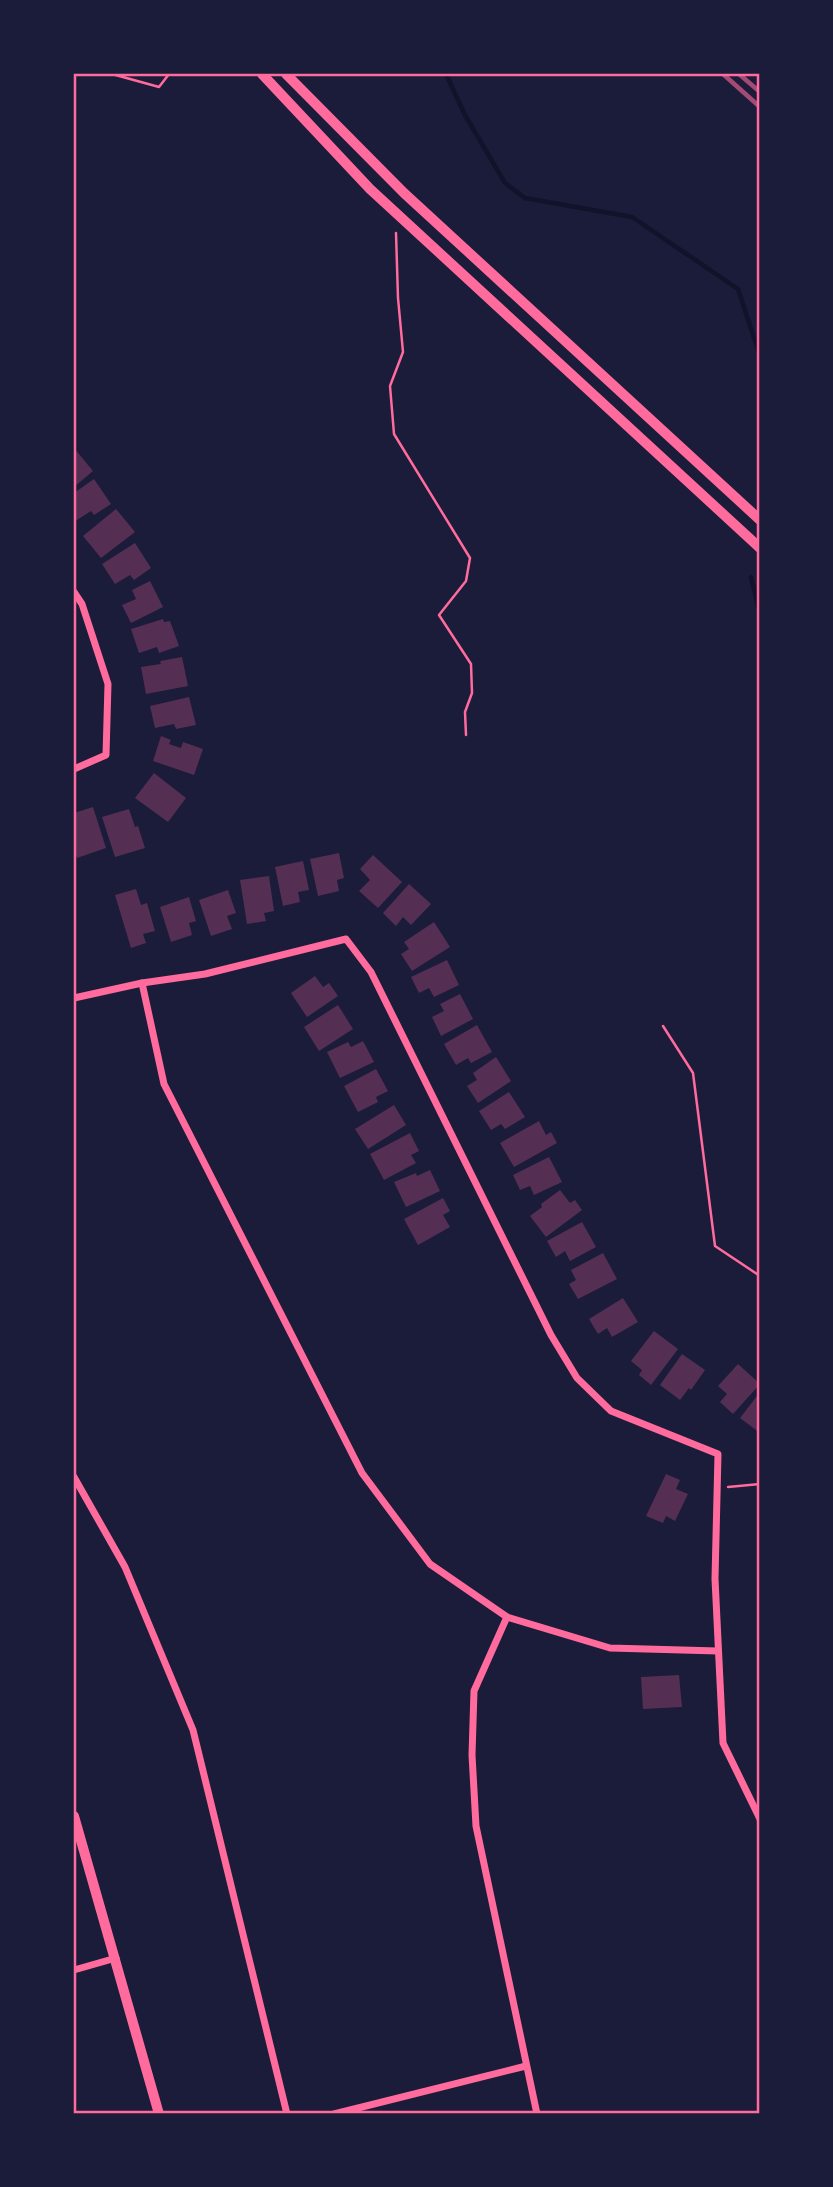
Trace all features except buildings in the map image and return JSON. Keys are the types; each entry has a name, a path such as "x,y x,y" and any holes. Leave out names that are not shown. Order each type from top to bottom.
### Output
{"street":[{"path":"262,74 370,189 760,548"},
{"path":"286,74 404,193 760,520"},
{"path":"74,592 82,604 108,684 106,755 74,769"},
{"path":"74,998 142,983 205,974 346,939 371,972 551,1335 577,1378 611,1411 718,1454 715,1579 723,1743 760,1819"},
{"path":"142,983 164,1084 362,1473 430,1564 507,1617 610,1648 718,1651"},
{"path":"74,1477 125,1567 193,1730 288,2113"},
{"path":"507,1617 474,1691 472,1755 476,1826 537,2113"},
{"path":"74,1816 159,2113"},
{"path":"74,1970 116,1958"},
{"path":"334,2113 526,2066"}],"path":[{"path":"112,74 159,87 170,74"},
{"path":"396,212 398,298 403,352 390,386 394,434 470,558 466,581 439,615 471,664 472,693 465,712 466,735"},
{"path":"663,1026 693,1073 715,1246 760,1276"},
{"path":"717,1488 760,1484"}],"waterway":[{"path":"446,74 465,115 505,183 525,198 632,217 738,289 760,356"},
{"path":"751,577 760,614"}],"railway":[{"path":"723,74 760,107"},
{"path":"739,74 760,92"}]}
